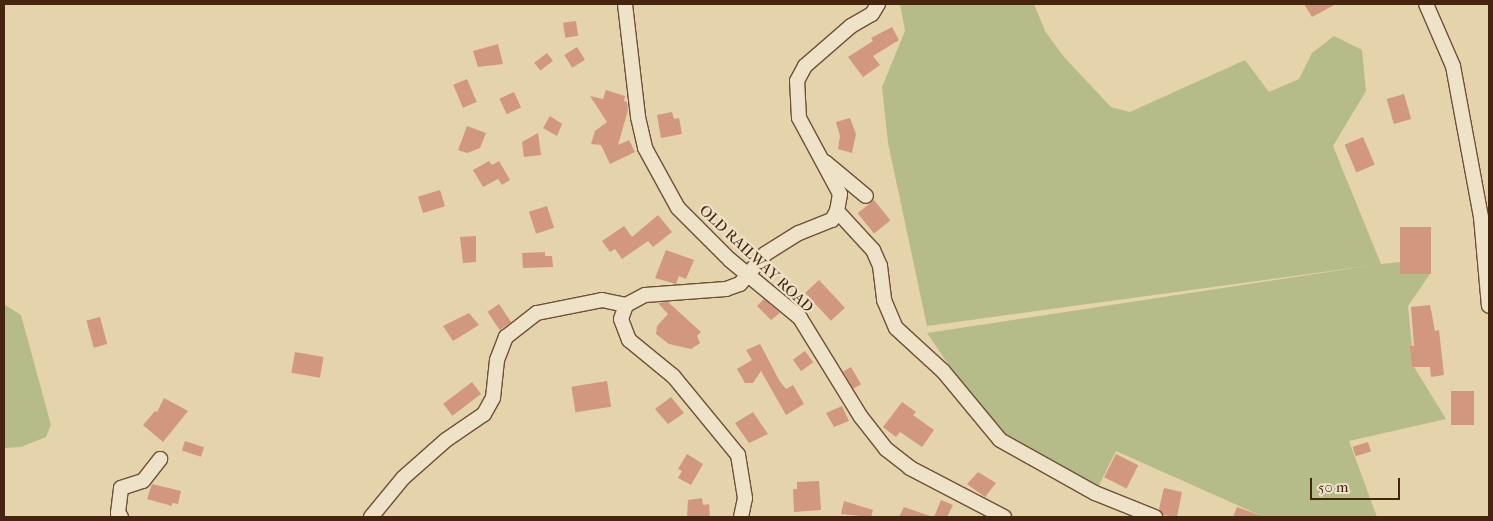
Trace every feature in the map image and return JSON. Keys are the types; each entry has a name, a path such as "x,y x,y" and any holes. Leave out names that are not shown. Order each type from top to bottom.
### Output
{"street":[{"name":"OLD RAILWAY ROAD","path":"625,4 638,117 645,148 678,208 730,260 748,272 800,318 861,417 886,449 910,468 1004,517"},
{"path":"371,517 403,478 446,440 484,414 493,398 497,360 506,337 537,312 602,300 626,305 645,296 726,289 740,284 748,272 765,254 799,233 832,220 837,211 840,194 798,118 797,81 805,66 851,26 872,14 878,4"},
{"path":"1426,4 1453,66 1481,217 1489,306"},
{"path":"819,157 866,196"},
{"path":"837,211 873,250 880,266 884,300 896,328 943,371 1000,440 1095,493 1155,517"},
{"path":"626,305 621,319 629,340 673,376 738,455 745,498 741,517"},
{"path":"121,517 118,512 121,488 143,481 160,460"}],"green space":[{"path":"900,4 1034,4 1045,31 1064,57 1111,107 1130,112 1245,60 1269,92 1299,79 1312,53 1334,36 1362,50 1366,91 1333,146 1381,264 1400,262 1400,274 1430,274 1408,306 1414,367 1446,419 1349,441 1377,517 1264,517 1116,451 1095,493 1000,440 927,333 1374,265 927,326 888,143 882,87 905,31"},
{"path":"5,305 21,315 51,425 46,437 21,447 4,448"}],"building":[{"path":"1304,4 1336,4 1312,17"},
{"path":"576,21 578,36 565,38 563,23"},
{"path":"892,27 899,40 873,56 880,65 863,77 848,57 873,41 871,38"},
{"path":"498,44 503,64 478,67 473,51"},
{"path":"577,47 585,60 572,68 564,55"},
{"path":"547,53 553,61 540,71 534,63"},
{"path":"467,79 477,102 463,108 453,85"},
{"path":"606,90 625,96 624,101 627,102 628,110 618,145 629,140 635,152 610,164 601,145 591,144 595,131 607,122 590,96 603,99"},
{"path":"514,92 521,107 507,114 499,99"},
{"path":"1404,94 1411,119 1394,124 1387,99"},
{"path":"672,112 674,119 679,118 682,134 661,138 657,115"},
{"path":"550,116 562,124 557,136 543,128"},
{"path":"850,118 856,134 852,153 838,149 840,136 836,122"},
{"path":"467,126 486,133 480,148 467,153 458,150"},
{"path":"538,133 541,155 524,157 522,142"},
{"path":"1363,137 1375,165 1356,172 1345,145"},
{"path":"489,161 492,165 499,161 510,180 502,185 498,179 483,187 473,170"},
{"path":"440,190 445,206 423,213 418,197"},
{"path":"874,200 890,220 874,233 858,213"},
{"path":"547,206 554,228 536,234 529,212"},
{"path":"658,215 672,232 653,247 648,241 622,259 615,249 610,252 602,241 624,226 632,237"},
{"path":"1400,227 1431,227 1431,274 1400,274"},
{"path":"476,236 476,262 463,263 460,237"},
{"path":"666,250 694,260 686,279 679,276 676,284 655,278"},
{"path":"545,252 545,256 552,256 553,267 523,268 522,253"},
{"path":"819,280 845,308 831,321 805,293"},
{"path":"764,299 780,313 771,320 757,306"},
{"path":"668,302 701,332 697,336 700,343 691,349 669,344 656,334 657,326 668,314 658,303"},
{"path":"499,304 511,322 500,330 487,312"},
{"path":"1430,305 1435,331 1439,330 1444,375 1431,377 1430,367 1412,367 1410,346 1414,346 1411,307"},
{"path":"469,313 479,325 453,341 443,326"},
{"path":"100,317 107,344 94,348 86,321"},
{"path":"760,344 779,380 786,389 793,385 804,404 786,415 761,371 753,383 745,383 737,369 752,360 746,350"},
{"path":"805,351 813,362 801,371 793,360"},
{"path":"295,352 324,357 320,378 291,373"},
{"path":"851,367 861,384 853,389 843,372"},
{"path":"607,381 611,407 576,412 571,387"},
{"path":"472,382 481,394 452,416 443,404"},
{"path":"1451,391 1474,391 1474,425 1451,425"},
{"path":"671,397 684,413 668,424 655,409"},
{"path":"164,398 188,411 163,442 143,425 155,411 157,412"},
{"path":"902,402 916,412 913,415 934,430 922,447 900,432 896,437 883,427"},
{"path":"842,406 849,421 834,427 826,413"},
{"path":"753,412 768,434 749,443 735,423"},
{"path":"185,441 204,447 201,457 182,451"},
{"path":"1368,442 1371,452 1356,456 1353,447"},
{"path":"687,454 703,464 691,485 678,478 682,471 678,469"},
{"path":"1116,454 1138,465 1126,489 1104,477"},
{"path":"978,472 996,483 985,497 967,484"},
{"path":"819,481 821,510 794,512 793,489 797,489 797,482"},
{"path":"152,484 181,491 178,504 172,503 172,506 147,499"},
{"path":"1164,488 1182,492 1177,517 1163,515 1159,509"},
{"path":"702,498 703,505 709,504 710,517 687,517 688,500"},
{"path":"941,500 953,505 947,517 934,517"},
{"path":"844,501 873,510 871,517 841,514"},
{"path":"904,507 930,516 899,517"},
{"path":"1237,507 1262,516 1262,517 1233,517"}]}
